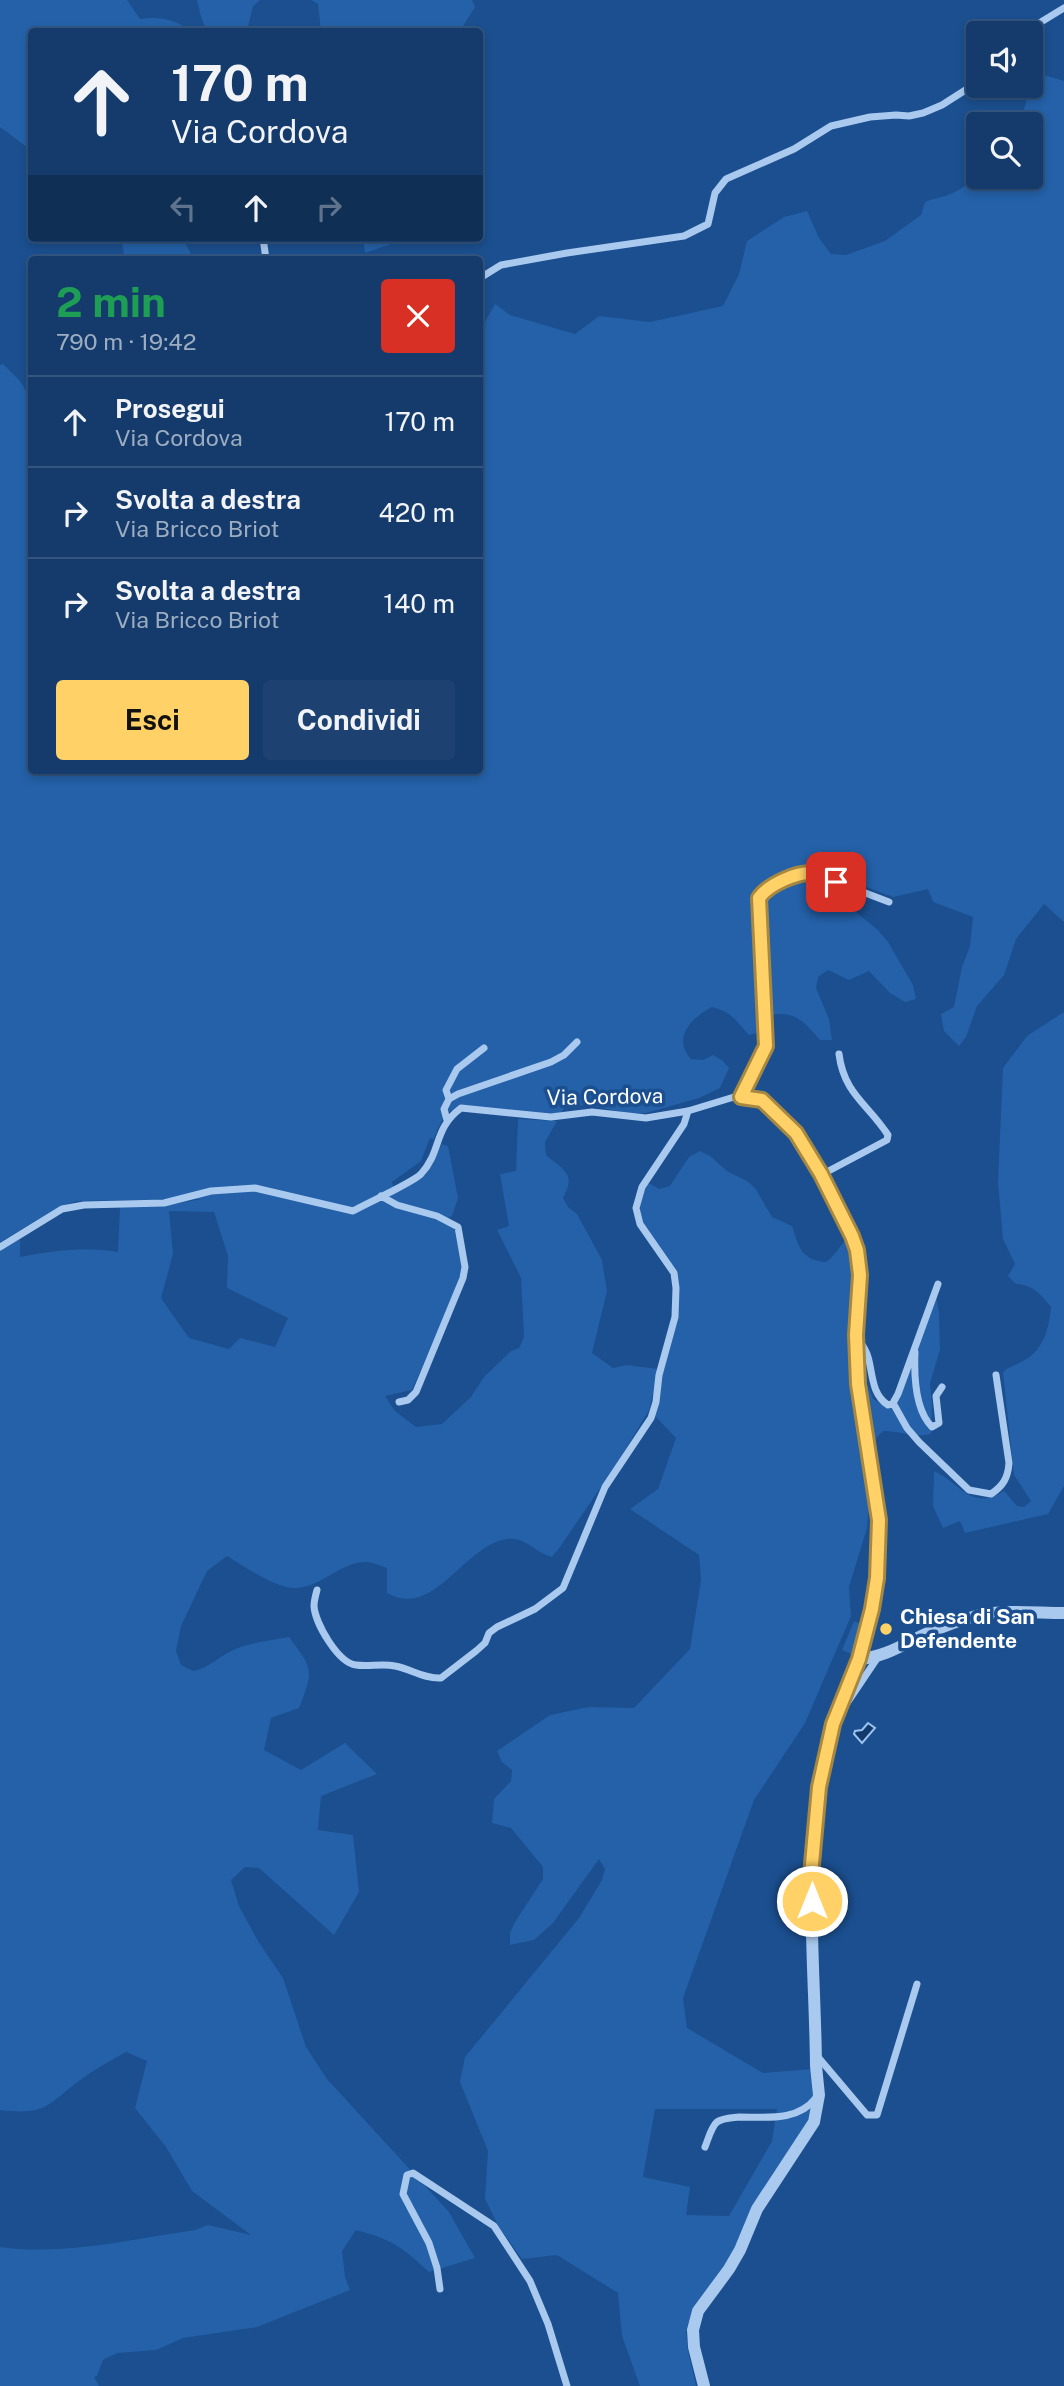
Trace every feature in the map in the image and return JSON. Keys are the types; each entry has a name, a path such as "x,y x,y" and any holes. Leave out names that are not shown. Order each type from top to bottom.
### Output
{"street":[{"path":"1043,21 1064,8"},
{"path":"483,276 501,265 684,236 708,224 715,193 726,179 794,149 831,126 870,117 923,113 966,89"},
{"path":"704,2386 694,2347 693,2330 698,2311 729,2269 757,2209 814,2122 819,2095 811,1875 819,1787 833,1724 859,1659 877,1578 879,1520 858,1384 856,1335 860,1275 857,1250 821,1174 796,1133 762,1100 741,1097 766,1046 759,898 773,885 813,873 889,902"},
{"path":"0,1247 62,1209 84,1205 164,1203 211,1191 255,1188 353,1211 420,1175 434,1153 447,1120 444,1110 449,1099 490,1081 551,1062 564,1055 577,1042"},
{"path":"449,1099 446,1090 457,1069 484,1048"},
{"path":"821,1174 887,1140 888,1135 847,1083 841,1073 839,1054"},
{"name":"Via Cordova","path":"447,1120 461,1108 551,1116 592,1112 646,1118 688,1111 741,1097"},
{"path":"317,1590 314,1605 318,1623 345,1660 355,1665 396,1666 435,1679 442,1678 476,1651 497,1627 535,1609 563,1588 605,1487 651,1418 656,1402 659,1375 677,1307 676,1289 674,1273 640,1224 636,1208 642,1187 684,1124 688,1111"},
{"path":"381,1196 397,1205 437,1216 458,1227 465,1268 459,1289 416,1392 408,1400 399,1402"},
{"path":"856,1335 865,1348 873,1383 883,1402 888,1405 893,1403 938,1284"},
{"path":"915,1348 914,1370 919,1395 925,1419 932,1427 939,1423 936,1396 942,1387"},
{"path":"893,1403 907,1428 919,1442 969,1490 991,1494 1000,1488 1008,1475 1009,1463 996,1375"},
{"path":"859,1659 878,1657 937,1629 978,1615 1064,1613"},
{"path":"833,1724 878,1657"},
{"path":"816,2055 867,2115 877,2115 917,1984"},
{"path":"705,2147 714,2126 723,2119 800,2113 819,2095"},
{"path":"440,2289 429,2243 403,2194 407,2175 413,2173 495,2226 530,2281 548,2323 567,2386"}],"shaded area":[{"path":"0,0 127,0 140,19 167,19 185,28 28,28 28,148 0,127"},
{"path":"197,0 260,0 253,6 248,28 205,28"},
{"path":"311,0 472,0 475,7 462,28 321,28 318,4"},
{"path":"1043,75 1064,81 1064,922 1044,904 1016,939 1004,975 977,1006 966,1037 959,1046 944,1031 941,1014 954,1007 962,967 970,946 973,917 933,902 928,889 893,897 816,868 772,877 760,884 756,907 764,1028 749,1035 729,1014 712,1007 691,1023 684,1036 683,1044 691,1059 703,1060 713,1055 729,1068 720,1088 699,1098 646,1113 625,1113 589,1105 565,1106 561,1114 461,1106 451,1111 441,1123 434,1139 430,1138 421,1161 392,1182 395,1193 425,1175 442,1144 448,1146 458,1198 452,1216 444,1220 456,1228 463,1267 460,1280 412,1390 385,1396 395,1411 416,1427 442,1424 471,1397 484,1377 511,1351 519,1348 524,1337 521,1278 497,1230 509,1226 500,1174 516,1171 518,1119 557,1121 545,1142 546,1155 563,1169 568,1177 569,1183 563,1198 568,1207 577,1214 602,1260 607,1291 592,1353 613,1368 626,1365 659,1369 649,1410 618,1462 552,1557 520,1540 508,1539 477,1553 435,1589 420,1597 404,1599 387,1593 387,1568 371,1563 348,1566 314,1584 296,1588 270,1581 227,1556 207,1571 181,1626 176,1651 181,1665 193,1671 238,1648 289,1637 307,1664 309,1677 299,1708 271,1718 264,1750 301,1770 345,1743 377,1774 321,1796 318,1830 353,1835 359,1892 334,1935 259,1868 245,1867 231,1880 239,1906 283,1978 306,2047 327,2079 449,2212 475,2258 429,2272 396,2245 356,2230 342,2251 345,2277 350,2290 257,2327 183,2338 156,2350 117,2353 103,2360 97,2376 94,2377 99,2386 0,2386 0,2247 73,2248 195,2230 208,2225 251,2235 192,2191 166,2147 135,2108 147,2061 126,2052 88,2074 47,2106 29,2111 0,2110 0,1250 20,1239 20,1257 81,1249 118,1252 120,1207 163,1206 202,1199 77,1201 61,1206 0,1242 0,365 3,364 20,381 28,394 28,774 483,774 483,326 495,304 510,315 575,334 599,316 650,322 723,306 739,274 747,241 784,217 807,211 819,238 831,254 846,255 885,241 921,215 925,202 956,192 966,184 966,189 1043,189 1043,112 1023,112 1025,98 1043,98","holes":["169,1211 214,1212 228,1256 227,1288 288,1318 275,1347 240,1338 229,1349 189,1338 161,1298 173,1254"]},
{"path":"122,242 184,242 192,256 124,256"},
{"path":"364,242 397,242 365,253"},
{"path":"812,875 831,885 841,900 878,930 913,985 916,999 905,1002 890,993 869,971 849,980 828,970 818,977 816,988 829,1019 832,1040 820,1040 794,1016 772,1015 768,1022 763,897 779,885"},
{"path":"1064,1012 1064,1486 1048,1514 965,1533 960,1521 943,1528 933,1506 934,1471 975,1497 993,1497 1004,1491 1017,1506 1024,1507 1031,1501 1014,1475 1003,1372 1023,1361 1041,1345 1049,1323 1051,1307 1036,1291 1016,1284 1008,1276 1015,1264 1003,1239 998,1182 1003,1068 1027,1036"},
{"path":"700,1151 727,1171 747,1181 755,1188 772,1217 792,1226 799,1246 811,1258 826,1262 849,1236 856,1277 852,1303 854,1386 869,1505 867,1528 849,1587 851,1616 805,1723 754,1800 683,1998 687,2028 763,2073 812,2069 813,2095 808,2121 724,2266 692,2310 686,2332 696,2386 640,2386 622,2336 618,2293 557,2255 522,2259 499,2227 485,2199 488,2151 460,2082 465,2057 579,1918 602,1880 605,1869 599,1859 553,1923 534,1940 510,1945 510,1933 515,1922 543,1879 543,1867 511,1828 492,1823 494,1799 511,1781 512,1770 502,1762 497,1751 550,1715 589,1707 634,1708 690,1649 701,1580 699,1555 630,1509 658,1489 676,1438 654,1415 678,1288 642,1223 639,1208 647,1182 659,1189 670,1186 689,1157","holes":["655,2109 777,2109 772,2141 729,2216 686,2215 690,2187 643,2177"]},
{"path":"936,1295 940,1350 930,1383 931,1434 883,1431 872,1442 860,1384 860,1350 864,1355 865,1379 873,1399 887,1407 891,1406"},
{"path":"854,1621 861,1624 851,1654 842,1650"},
{"path":"868,1723 875,1728 862,1743 854,1734"}],"place":[{"name":"Chiesa di San Defendente","path":"886,1629"}],"route":[{"path":"812,1901 811,1875 819,1787 833,1724 859,1659 877,1578 879,1520 858,1384 856,1335 860,1275 852,1236 821,1174 796,1133 762,1100 741,1097 766,1046 759,898 773,885 798,876 813,873 836,882"}]}
